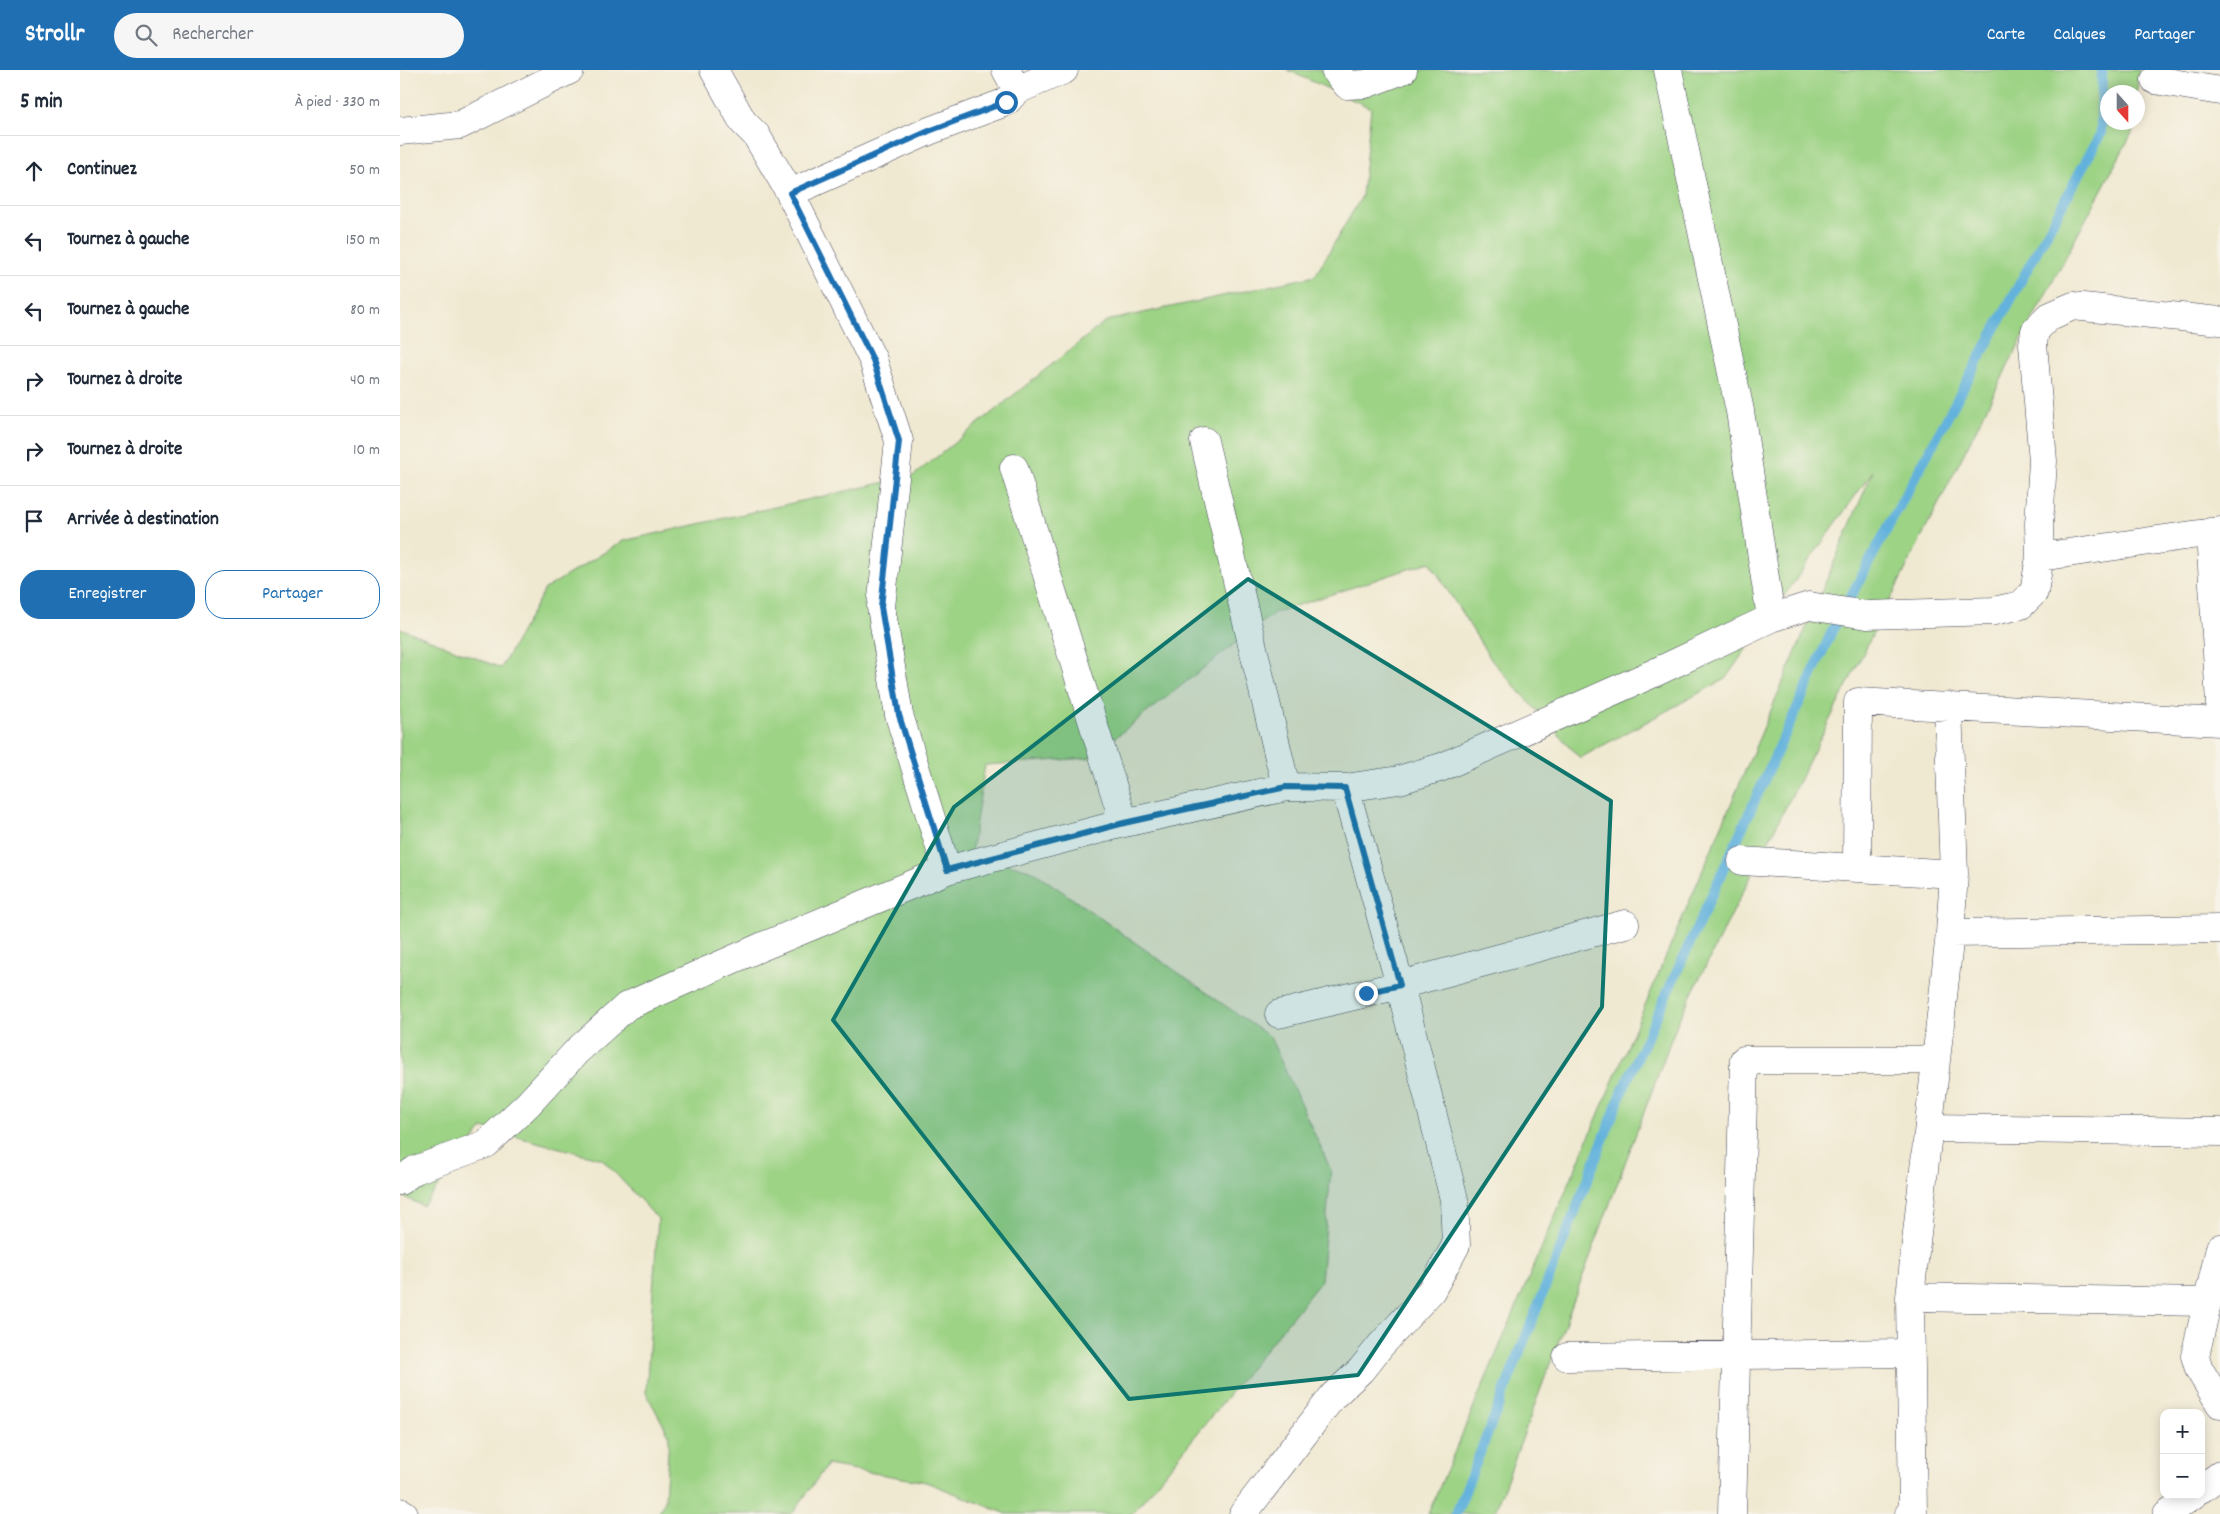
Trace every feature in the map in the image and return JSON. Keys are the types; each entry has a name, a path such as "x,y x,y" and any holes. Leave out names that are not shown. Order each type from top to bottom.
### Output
{"street":[{"path":"400,131 460,125 570,70"},
{"path":"714,70 743,122 756,135 790,193 873,360 899,441 881,607 899,715 947,870"},
{"path":"790,193 929,131 1006,102 1012,80 1064,70"},
{"path":"1335,70 1348,85 1366,84 1403,70"},
{"path":"1668,70 1740,411 1770,618"},
{"path":"2155,80 2220,91"},
{"path":"400,1181 415,1170 486,1144 528,1104 578,1051 627,1006 761,947 947,870 1124,823 1286,787 1345,788 1399,780 1442,767 1654,673 1770,618 1809,606 1867,615 1994,611 2021,605 2034,592 2040,557 2039,524 2043,461 2033,344 2035,331 2048,317 2073,306 2220,322"},
{"path":"1204,441 1286,787"},
{"path":"1014,468 1124,823"},
{"path":"2040,557 2215,531 2220,704"},
{"path":"1857,868 1858,702 2220,722"},
{"path":"1909,1514 1913,1514 1910,1297 1950,933 1954,874 1948,706"},
{"path":"1243,1514 1333,1396 1361,1370 1431,1290 1456,1245 1454,1199 1400,985 1345,788"},
{"path":"1742,861 1954,874"},
{"path":"1279,1014 1400,985 1625,924"},
{"path":"1950,933 2220,929"},
{"path":"1732,1514 1744,1060 1936,1060"},
{"path":"1929,1128 2220,1132"},
{"path":"2220,1248 2194,1356 2199,1369 2220,1404"},
{"path":"1910,1297 2206,1302"},
{"path":"1567,1357 1911,1353"},
{"path":"2205,1486 2220,1475"},
{"path":"2167,1514 2188,1499"},
{"path":"400,1512 404,1514"}],"highlighted area":[{"path":"1248,579 1611,801 1602,1007 1358,1375 1129,1399 833,1020 954,807"}],"green space":[{"path":"1287,70 2139,70 2138,85 2100,85 2100,130 2132,130 2132,133 2016,350 1678,1021 1494,1514 1428,1514 1873,471 1725,679 1580,758 1492,661 1430,562 1274,613 1089,758 985,765 971,853 1033,871 1270,1037 1331,1170 1321,1281 1132,1514 1007,1514 926,1482 827,1465 792,1514 658,1514 665,1500 669,1435 646,1393 658,1219 602,1159 483,1128 423,1206 400,1195 400,628 501,668 545,589 623,541 913,476 1106,321 1315,276 1362,196 1371,108"}],"waterway":[{"path":"1456,1514 1622,1092 1833,629 2101,133 2102,70"}],"route":[{"path":"1006,102 929,131 790,193 873,360 899,441 881,607 899,715 947,870 1124,823 1286,787 1345,788 1400,985 1366,993"}]}
